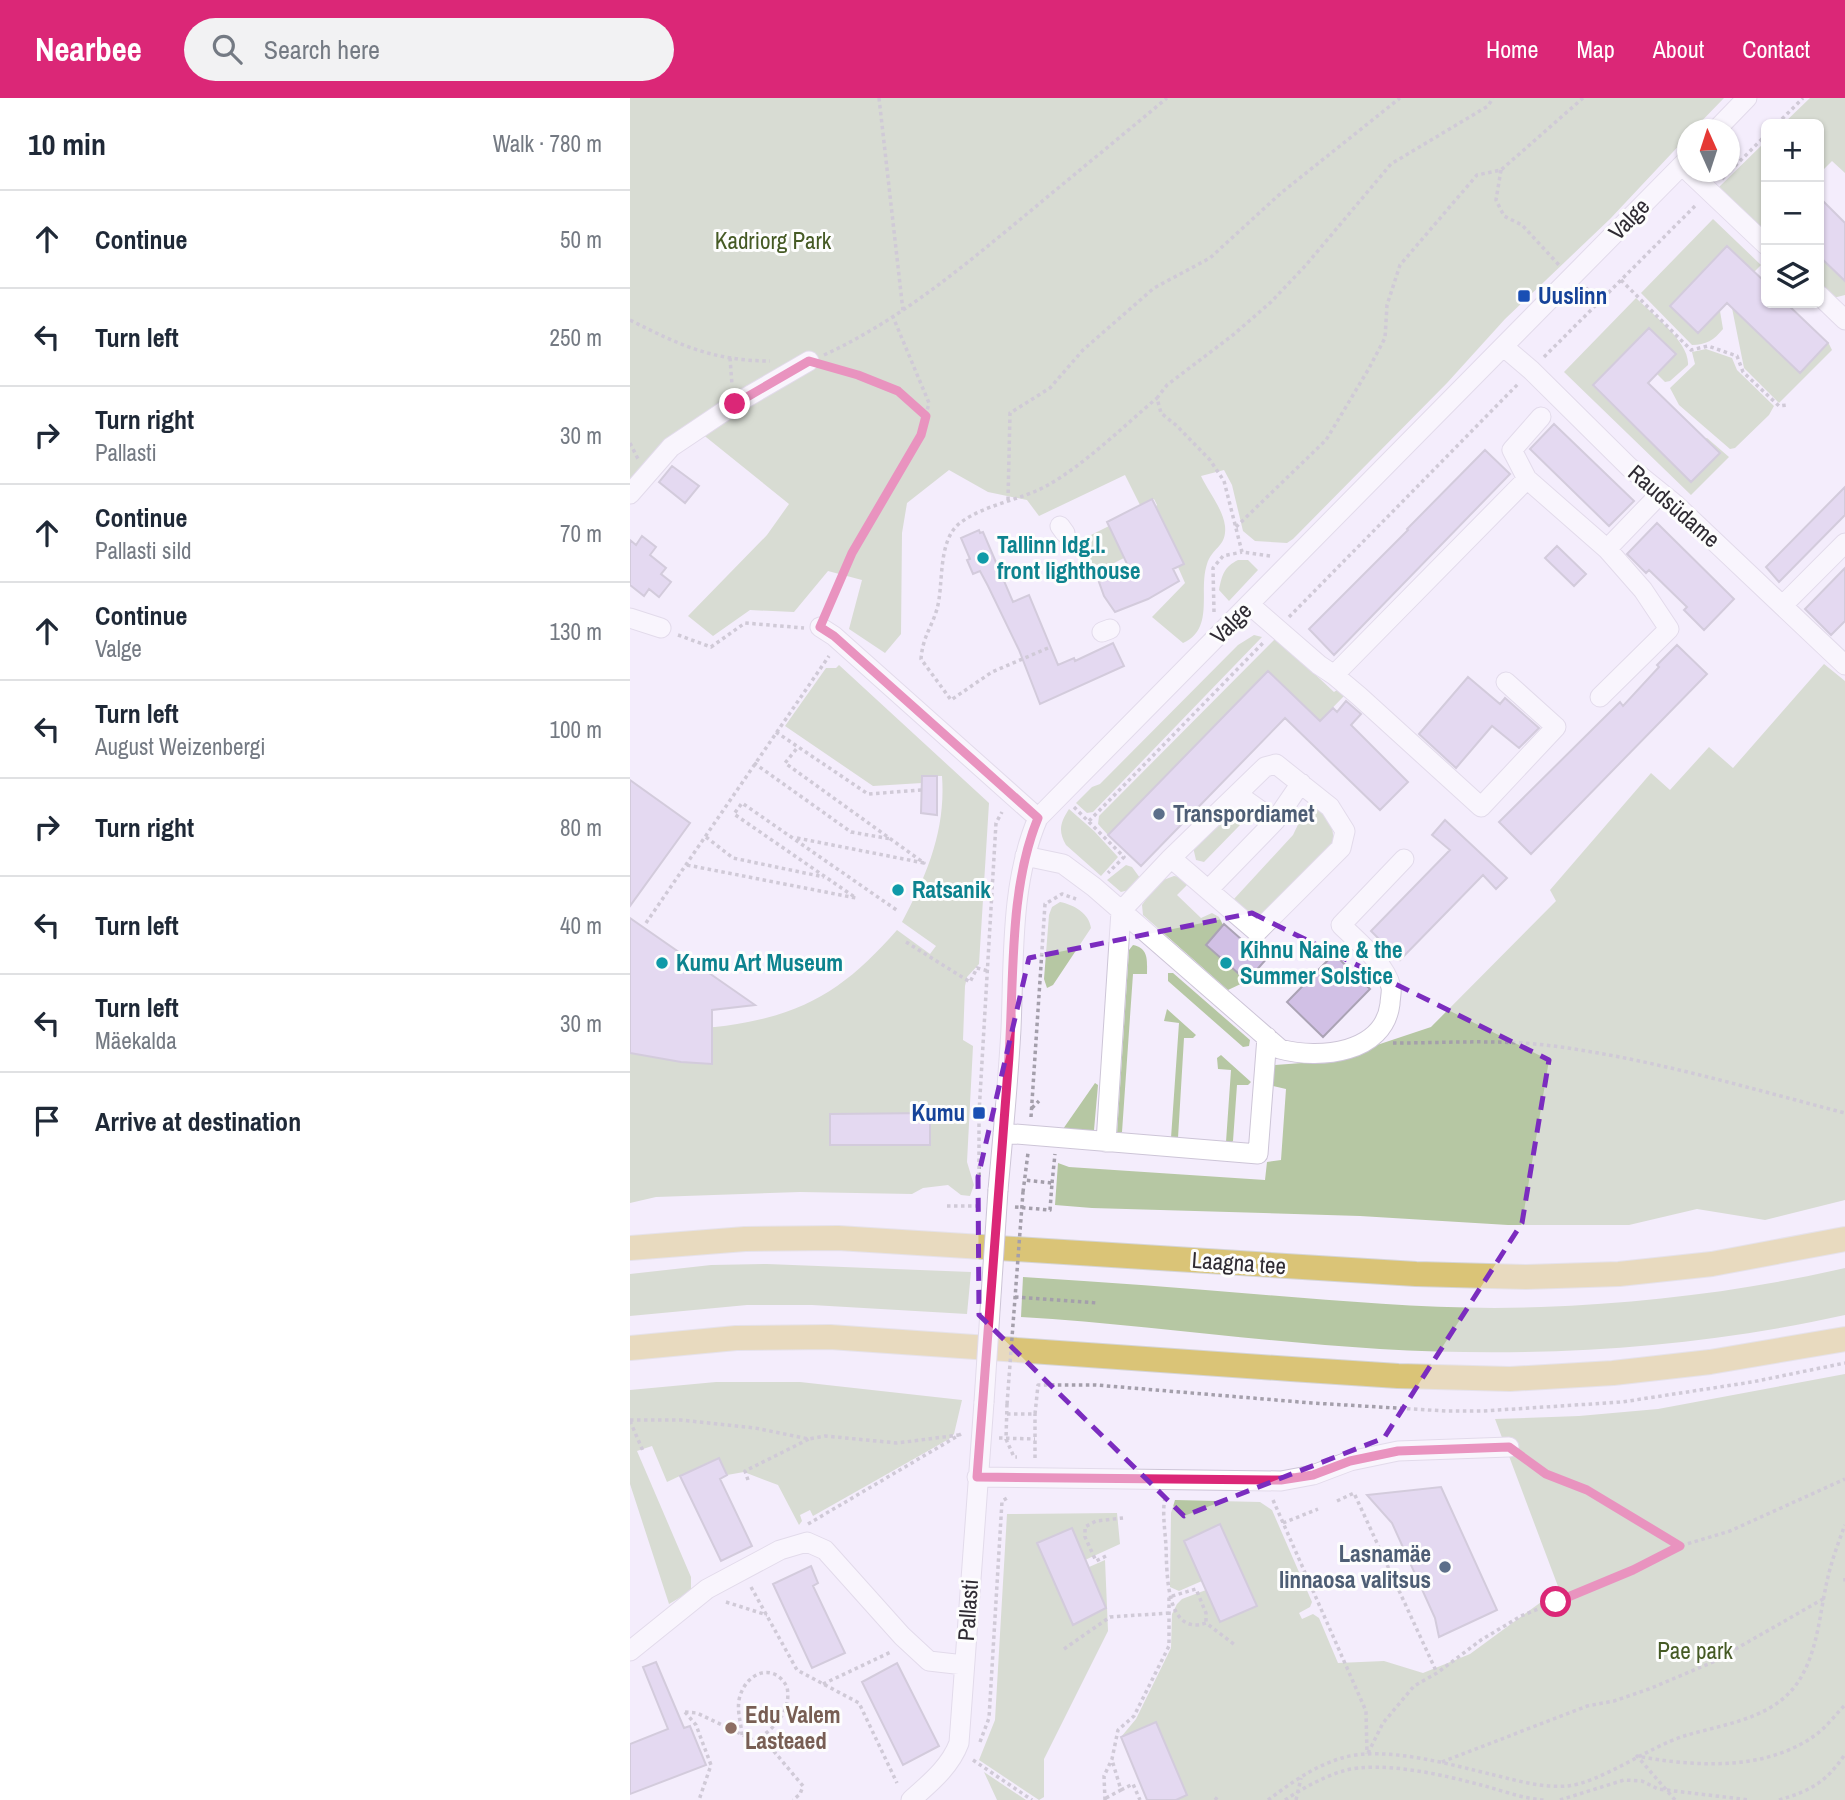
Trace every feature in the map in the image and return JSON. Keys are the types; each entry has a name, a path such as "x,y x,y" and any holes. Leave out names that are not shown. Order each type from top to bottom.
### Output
{"main road":[{"name":"Laagna tee","path":"630,1248 745,1239 838,1238 1391,1273 1526,1277 1619,1274 1712,1264 1845,1239"},
{"path":"630,1348 736,1338 830,1337 1398,1376 1510,1379 1613,1373 1710,1362 1845,1339"}],"street":[{"path":"1727,119 1747,98"},
{"name":"Valge","path":"984,1402 1018,898 1025,856 1038,818 1677,176"},
{"path":"1702,182 1761,240"},
{"path":"1824,298 1842,311"},
{"name":"Raudsüdame","path":"1504,347 1531,370 1629,467 1841,654"},
{"path":"630,494 671,447 735,404 809,361"},
{"path":"1541,417 1512,450 1527,479 1607,549 1643,590 1669,629 1601,697"},
{"path":"1334,675 1527,479"},
{"path":"1607,549 1661,493"},
{"path":"1783,605 1845,543"},
{"path":"1250,605 1359,696 1481,807 1556,727 1506,682"},
{"path":"630,618 661,628"},
{"path":"820,627 834,636 1038,818"},
{"path":"1106,1142 1121,911 1171,858 1265,767 1276,764 1301,783 1330,807 1345,831 1341,848 1257,932 1171,858"},
{"path":"1209,890 1275,821 1301,783"},
{"path":"1237,794 1275,821"},
{"path":"1025,856 1063,864 1094,887 1280,1049 1297,1054 1341,1051 1365,1043 1381,1031 1388,1016 1392,989 1383,969 1340,925 1404,859"},
{"path":"1003,1133 1258,1154 1267,1037"},
{"name":"Pallasti","path":"911,1800 954,1756 961,1729 984,1402"},
{"path":"977,1477 1281,1480 1313,1475 1350,1461 1398,1451 1509,1447"},
{"path":"630,1651 707,1589 780,1550 807,1542 825,1550 929,1661 964,1665"}],"path":[{"path":"879,98 903,312"},
{"path":"809,361 848,344 903,312 1167,98"},
{"path":"1008,500 1010,413 1051,388 1083,349 1154,288 1210,258 1281,193 1400,98"},
{"path":"1048,648 992,672 951,700 921,659 923,640 937,609 945,547 958,524 1008,500 1047,486 1091,454 1157,398 1167,385 1271,302 1306,265 1391,164 1488,106 1493,98"},
{"path":"1236,527 1326,440 1385,338 1387,305 1400,265 1477,175 1500,170 1583,98"},
{"path":"1782,119 1803,98"},
{"path":"1740,160 1761,140"},
{"path":"1500,170 1496,200 1504,216 1522,225 1561,267"},
{"path":"1014,1457 1006,1439 1007,1404 1024,1180 1030,1135 1045,904 1062,894 1080,900 1124,857 1089,821 1719,182"},
{"path":"1621,280 1691,350 1708,346 1737,356 1743,372 1779,406 1787,405"},
{"path":"1586,288 1600,301"},
{"path":"820,627 852,553 921,435 926,416 929,403 893,317"},
{"path":"630,320 682,346 703,352 750,361 809,361 858,375 898,391 926,416"},
{"path":"1157,398 1161,413 1210,460 1224,481 1242,552"},
{"path":"1223,632 1214,615 1213,568 1223,556 1242,552 1293,561"},
{"path":"661,628 710,647 745,623 796,628"},
{"path":"646,923 832,652"},
{"path":"776,732 868,794 922,790"},
{"path":"793,838 924,863 785,763 798,747"},
{"path":"754,763 851,832 892,840"},
{"path":"729,802 738,808"},
{"path":"687,865 856,898 734,814 742,803 898,911"},
{"path":"706,837 733,858 826,878"},
{"path":"906,942 970,982 977,968 988,971"},
{"path":"1365,1043 1466,1041 1551,1045 1635,1059 1845,1113"},
{"path":"1031,1110 1039,1101"},
{"path":"1017,1206 1050,1210 1054,1162"},
{"path":"1024,1180 1052,1183"},
{"path":"1015,1297 1097,1303"},
{"path":"1035,1458 1038,1385 1081,1387"},
{"path":"1007,1414 1035,1414"},
{"path":"643,1451 630,1421 681,1420 755,1428 809,1439"},
{"path":"748,1480 745,1471 809,1439 825,1436 897,1443 961,1435 800,1528"},
{"path":"1006,1439 1035,1439"},
{"path":"1509,1447 1546,1474 1587,1490 1680,1546"},
{"path":"1367,1755 1383,1723 1414,1686 1521,1616 1633,1570 1680,1546 1730,1531 1845,1479"},
{"path":"1337,1501 1354,1493 1437,1673"},
{"path":"1140,1800 1133,1784 1105,1800 1104,1776 1112,1759 1118,1730 1134,1716 1169,1646 1164,1498"},
{"path":"1272,1499 1366,1711 1367,1755"},
{"path":"1283,1523 1318,1509"},
{"path":"1106,1556 1097,1561 1086,1537 1085,1527 1096,1521 1124,1518"},
{"path":"1268,1800 1301,1776 1343,1758 1367,1755 1412,1758 1542,1786 1571,1786 1682,1737 1765,1711 1790,1692 1805,1670 1828,1578 1845,1525"},
{"path":"1845,1578 1845,1585"},
{"path":"740,1590 750,1585 797,1670 859,1703 897,1783"},
{"path":"1169,1597 1196,1589 1206,1613 1206,1623"},
{"path":"730,1594 720,1599 767,1615"},
{"path":"1169,1597 1182,1620 1190,1625 1206,1623 1235,1645"},
{"path":"1440,1763 1587,1706 1614,1701 1649,1689 1713,1662 1824,1598"},
{"path":"1064,1649 1110,1617 1169,1613"},
{"path":"823,1684 910,1643"},
{"path":"742,1735 738,1710 740,1696 752,1677 758,1673 771,1672 788,1687 787,1709 769,1732 755,1741"},
{"path":"1637,1756 1679,1763 1772,1757 1815,1736 1845,1705"},
{"path":"699,1800 711,1765 696,1725 685,1712 697,1713 772,1749 803,1786 800,1794 793,1800"},
{"path":"1779,1800 1802,1794 1833,1773 1845,1754"},
{"path":"1637,1756 1675,1800"},
{"path":"1112,1759 1121,1790"},
{"path":"973,1760 1032,1800"},
{"path":"1285,1800 1341,1772 1357,1768 1455,1778 1544,1800"},
{"path":"1296,1800 1301,1776"},
{"path":"1560,1800 1624,1780 1668,1790 1750,1800"}],"highlighted area":[{"path":"1252,913 1549,1060 1522,1223 1384,1438 1184,1516 979,1315 978,1177 1029,958"}],"green space":[{"name":"Kadriorg Park","path":"630,98 1724,98 1704,119 1677,119 1677,148 1610,219 1505,319 1447,383 1293,539 1287,543 1255,541 1243,531 1232,485 1224,470 1201,476 1221,513 1225,533 1222,543 1207,564 1204,608 1199,629 1183,643 1152,617 1185,583 1178,567 1184,564 1154,499 1140,505 1125,475 1039,516 1027,500 988,492 949,470 907,503 902,533 901,634 885,653 849,629 862,580 828,571 794,612 750,610 713,636 688,616 767,535 789,504 696,429 630,494"},
{"path":"1810,98 1845,98 1845,173 1832,161 1824,169 1824,119 1788,119"},
{"path":"1761,146 1761,227 1719,187 1724,182 1740,182 1740,166"},
{"path":"1713,219 1761,265 1754,272 1670,306 1698,333 1720,311 1723,329 1701,344 1692,345 1641,293"},
{"path":"1824,261 1845,278 1845,295 1833,298 1824,289"},
{"path":"1636,298 1677,338 1687,356 1688,365 1670,381 1665,382 1657,374 1649,328 1593,386 1691,482 1720,453 1705,439 1729,457 1691,495 1564,372"},
{"path":"1732,308 1800,373 1828,342 1832,350 1779,403 1744,368"},
{"path":"1706,349 1732,358 1737,370 1774,406 1769,415 1735,448 1730,449 1679,405 1670,388 1695,364 1692,352"},
{"path":"1109,526 1124,558 1098,571 1090,571 1079,549 1079,541"},
{"path":"1238,560 1248,560 1258,570 1229,601 1219,590 1220,585 1227,569"},
{"path":"1254,635 1262,637 1093,812 1087,813 1076,803 1092,787 1100,784 1238,645"},
{"path":"1276,638 1334,692 1337,690 1344,696 1312,729 1293,710 1108,835 1098,824 1099,816"},
{"path":"1824,664 1845,681 1845,1200 1765,1220 1697,1209 1629,1225 1508,1225 1360,1216 1055,1205 1058,1163 1069,1167 1265,1180 1267,1162 1281,1160 1286,1089 1273,1086 1270,1081 1275,1065 1329,1061 1431,1027 1556,901 1550,890 1651,773 1670,790 1709,747 1733,768"},
{"path":"839,665 989,803 979,964 967,977 965,986 963,1040 973,1046 967,1162 974,1185 970,1196 961,1195 948,1185 923,1188 912,1194 800,1192 656,1197 630,1203 630,1013 694,1027 748,1022 793,1009 831,990 864,964 897,930 930,954 936,946 902,922 927,869 938,834 942,776 922,776 922,783 873,786 785,726 826,668 836,668"},
{"path":"1309,802 1331,819 1334,842 1257,920 1234,899 1293,835"},
{"path":"1069,809 1118,857 1101,876 1063,840 1061,827"},
{"path":"1227,815 1240,825 1204,862 1196,860 1193,847"},
{"path":"1126,865 1132,867 1140,878 1129,890 1121,892 1107,880"},
{"path":"1174,876 1180,877 1187,885 1177,895 1201,918 1212,913 1219,917 1223,925 1206,945 1247,981 1228,990 1143,915 1142,905 1158,882"},
{"path":"1060,902 1080,910 1091,928 1053,985 1047,988 1044,979 1049,915 1052,907"},
{"path":"1133,945 1144,952 1147,974 1133,974 1122,1132 1117,1134 1129,950"},
{"path":"1168,973 1173,973 1250,1040 1249,1046 1243,1047 1168,981"},
{"path":"1167,1009 1196,1035 1193,1038 1184,1038 1178,1138 1171,1138 1179,1023 1164,1021"},
{"path":"1221,1055 1251,1082 1248,1085 1237,1085 1231,1143 1226,1142 1231,1070 1218,1069 1217,1058"},
{"path":"1095,1083 1098,1085 1094,1130 1063,1129"},
{"path":"767,1264 971,1272 967,1314 812,1305 747,1305 630,1316 630,1274 711,1265"},
{"path":"1845,1268 1845,1315 1730,1336 1614,1348 1497,1352 1380,1349 1021,1317 1023,1277 1369,1303 1507,1308 1694,1295"},
{"name":"Pae park","path":"1845,1374 1845,1800 1176,1800 1187,1795 1156,1722 1121,1737 1136,1719 1171,1648 1172,1614 1177,1604 1182,1599 1206,1590 1220,1525 1184,1541 1202,1581 1179,1591 1170,1587 1171,1513 1175,1500 1260,1502 1272,1510 1312,1602 1310,1607 1299,1613 1302,1619 1313,1614 1319,1618 1338,1663 1384,1661 1423,1673 1470,1654 1559,1589 1495,1419 1579,1416 1658,1409"},
{"path":"716,1382 800,1382 962,1400 954,1434 949,1439 813,1516 810,1510 800,1515 802,1521 799,1525 778,1485 744,1472 727,1475 718,1458 667,1482 652,1446 637,1451 691,1577 691,1591 669,1604 630,1484 630,1390"},
{"path":"1117,1513 1120,1544 1085,1560 1072,1528 1037,1543 1073,1624 1106,1608 1089,1567 1105,1560 1108,1631 1044,1759 1044,1797 1039,1800 979,1760 995,1720 1007,1514"},
{"path":"984,1772 1026,1800 997,1800"}],"building":[{"path":"1824,202 1845,223 1845,281 1824,261"},
{"path":"1727,246 1761,278 1761,308 1791,308 1828,343 1800,373 1727,303 1698,333 1670,306"},
{"path":"1649,328 1676,354 1648,383 1720,453 1691,482 1593,385"},
{"path":"1554,424 1634,501 1609,526 1530,449"},
{"path":"1485,450 1510,474 1334,655 1309,629"},
{"path":"672,466 699,486 685,503 659,482"},
{"path":"1845,487 1845,515 1779,582 1766,567"},
{"path":"1152,499 1184,564 1173,569 1179,581 1148,599 1115,612 1104,596 1099,582 1129,568 1107,522"},
{"path":"1657,523 1734,599 1704,630 1684,610 1687,607 1649,570 1646,573 1627,554"},
{"path":"979,530 980,533 983,532 1013,602 1029,595 1058,665 1074,658 1075,661 1113,643 1124,666 1040,704 1019,650 988,586 980,571 973,574 967,560 970,559 961,538"},
{"path":"642,536 656,547 650,555 666,568 661,574 671,582 659,597 649,589 644,596 630,585 630,540 636,545"},
{"path":"1557,546 1586,574 1574,586 1545,558"},
{"path":"1845,568 1845,621 1831,635 1805,609"},
{"path":"1677,645 1707,674 1531,854 1499,822 1620,702 1623,706"},
{"path":"1268,671 1320,721 1333,708 1337,712 1346,701 1361,714 1351,725 1408,782 1380,810 1285,718 1141,866 1108,835"},
{"path":"1468,677 1500,704 1505,698 1539,728 1519,748 1492,726 1456,768 1419,734"},
{"path":"922,776 937,776 937,815 921,813"},
{"path":"630,780 690,823 630,906"},
{"path":"1445,820 1507,878 1496,889 1483,875 1400,960 1371,931 1450,850 1432,835"},
{"name":"Kumu Art Museum","path":"630,918 755,1005 712,1010 712,1064 681,1062 630,1053"},
{"path":"1224,924 1250,947 1252,943 1268,957 1247,981 1206,945"},
{"path":"1334,954 1370,989 1323,1037 1287,1002"},
{"path":"930,1113 930,1145 830,1145 830,1114"},
{"path":"719,1458 727,1475 720,1479 752,1546 721,1561 680,1476"},
{"name":"Lasnamäe linnaosa valitsus","path":"1441,1487 1497,1610 1439,1637 1435,1618 1392,1523 1367,1495"},
{"path":"1220,1524 1257,1606 1220,1622 1184,1541"},
{"path":"1072,1528 1106,1608 1073,1625 1037,1543"},
{"path":"811,1566 818,1583 813,1586 845,1653 812,1668 773,1584"},
{"path":"656,1662 684,1728 690,1726 706,1765 630,1794 630,1744 668,1729 643,1667"},
{"path":"897,1663 939,1746 903,1765 862,1682"},
{"path":"1156,1722 1187,1795 1176,1800 1147,1800 1121,1737"}],"place":[{"name":"Uuslinn","path":"1524,296"},
{"name":"Tallinn ldg.l. front lighthouse","path":"983,558"},
{"name":"Transpordiamet","path":"1159,814"},
{"name":"Ratsanik","path":"898,890"},
{"name":"Kumu Art Museum","path":"662,963"},
{"name":"Kihnu Naine & the Summer Solstice","path":"1226,963"},
{"name":"Kumu","path":"979,1113"},
{"name":"Lasnamäe linnaosa valitsus","path":"1445,1567"},
{"name":"Edu Valem Lasteaed","path":"731,1728"}],"route":[{"path":"735,404 809,361 858,375 898,391 926,416 921,435 852,553 820,627 834,636 1038,818 1025,856 1018,898 1009,1069 977,1477 1281,1480 1313,1475 1350,1461 1398,1451 1509,1447 1546,1474 1587,1490 1680,1546 1633,1570 1556,1602"}]}
